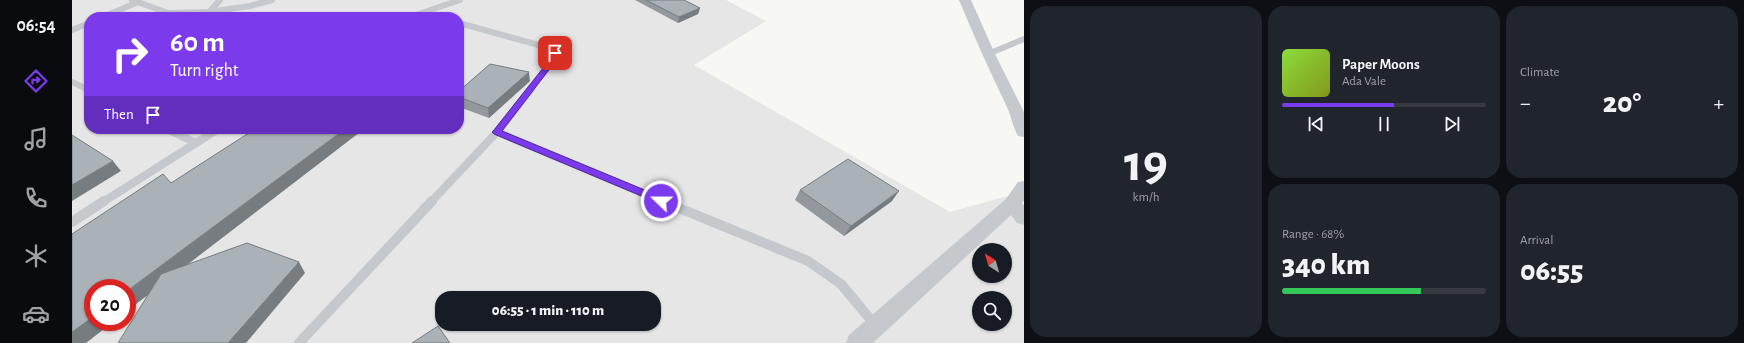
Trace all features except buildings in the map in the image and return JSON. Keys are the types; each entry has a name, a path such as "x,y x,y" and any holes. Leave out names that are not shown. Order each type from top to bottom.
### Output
{"street":[{"path":"966,0 988,54 1020,119 1024,132"},
{"path":"857,343 1018,211 1024,187"}],"lane":[{"path":"208,12 220,0"},
{"path":"208,12 250,6 272,0"},
{"path":"427,12 460,0"},
{"path":"113,12 135,1 160,12"},
{"path":"299,343 497,132 555,58 555,53 546,47 464,24"},
{"path":"72,30 84,25"},
{"path":"988,54 1024,39"},
{"path":"72,82 84,88"},
{"path":"497,132 590,172 808,261 841,284 876,326"},
{"path":"177,134 196,143"},
{"path":"72,222 210,134"}],"shaded area":[{"path":"72,0 726,0 766,21 694,65 950,212 1008,196 1024,205 1024,343 72,343"}],"route":[{"path":"555,53 555,58 497,132 661,201"}]}
